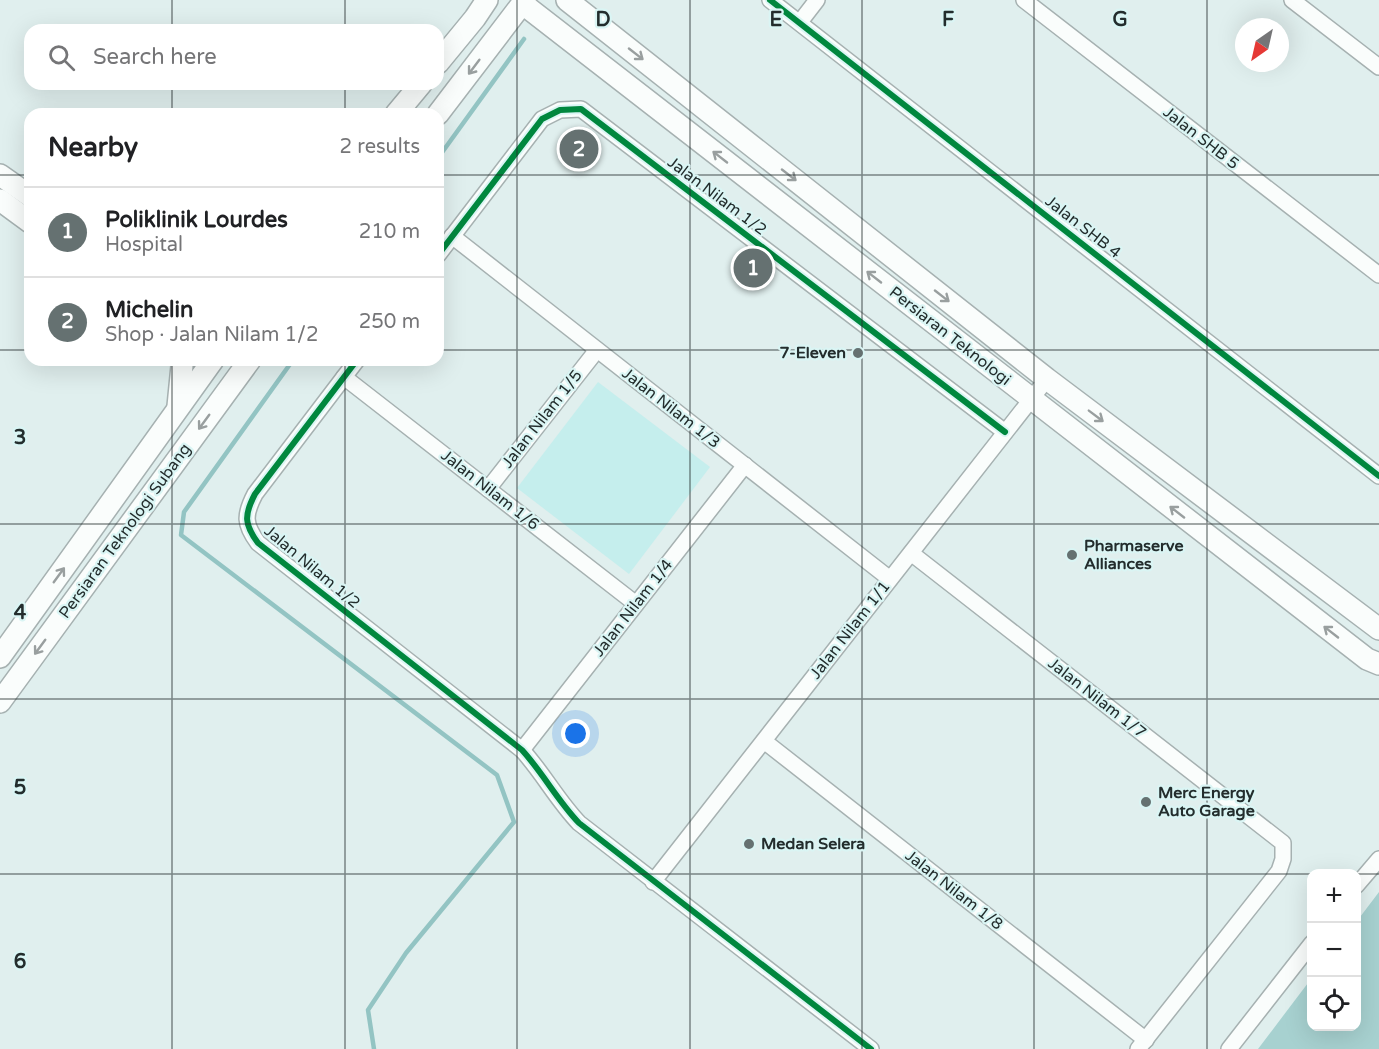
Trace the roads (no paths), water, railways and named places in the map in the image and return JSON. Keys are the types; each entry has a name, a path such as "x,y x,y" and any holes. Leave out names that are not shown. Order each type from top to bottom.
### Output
{"main road":[{"path":"444,56 487,0"},
{"path":"475,18 496,0"},
{"path":"443,108 523,1"},
{"name":"Persiaran Teknologi","path":"523,1 1031,399 1367,659 1379,664"},
{"name":"Persiaran Teknologi","path":"571,2 1047,379 1379,629"},
{"path":"501,31 524,26 561,33"},
{"path":"401,108 416,90"},
{"path":"0,175 24,192"},
{"path":"0,201 24,218"},
{"path":"177,410 181,366"},
{"name":"Persiaran Teknologi Subang","path":"0,657 209,366"},
{"name":"Persiaran Teknologi Subang","path":"0,702 245,367"}],"street":[{"name":"Jalan SHB 4","path":"770,0 1379,477"},
{"path":"800,22 817,0"},
{"name":"Jalan SHB 5","path":"1024,0 1379,275"},
{"path":"1292,0 1379,67"},
{"name":"Jalan Nilam 1/2","path":"444,247 542,119 560,110 581,110 1005,432"},
{"name":"Jalan Nilam 1/3","path":"452,236 890,579"},
{"name":"Jalan Nilam 1/5","path":"488,489 597,350"},
{"name":"Jalan Nilam 1/2","path":"352,366 255,494 248,507 247,528 258,543 522,750 539,769 564,808 579,824 871,1049"},
{"name":"Jalan Nilam 1/6","path":"344,376 636,604"},
{"name":"Jalan Nilam 1/1","path":"653,882 1047,379"},
{"name":"Jalan Nilam 1/4","path":"522,750 745,465"},
{"name":"Jalan Nilam 1/7","path":"911,553 1282,843 1283,859 1279,871 1142,1044"},
{"name":"Jalan Nilam 1/8","path":"764,741 1142,1044"},
{"path":"1361,880 1379,859"},
{"path":"1229,1049 1307,948"}],"waterway":[{"path":"444,150 524,39"},
{"path":"289,366 184,512 181,535 497,775 514,822 406,953 368,1010 374,1049"}],"place":[{"name":"Michelin","path":"579,149"},
{"name":"Poliklinik Lourdes","path":"753,268"},
{"name":"7-Eleven","path":"858,353"},
{"name":"Pharmaserve Alliances","path":"1072,555"},
{"name":"Merc Energy Auto Garage","path":"1146,802"},
{"name":"Medan Selera","path":"749,844"}]}
